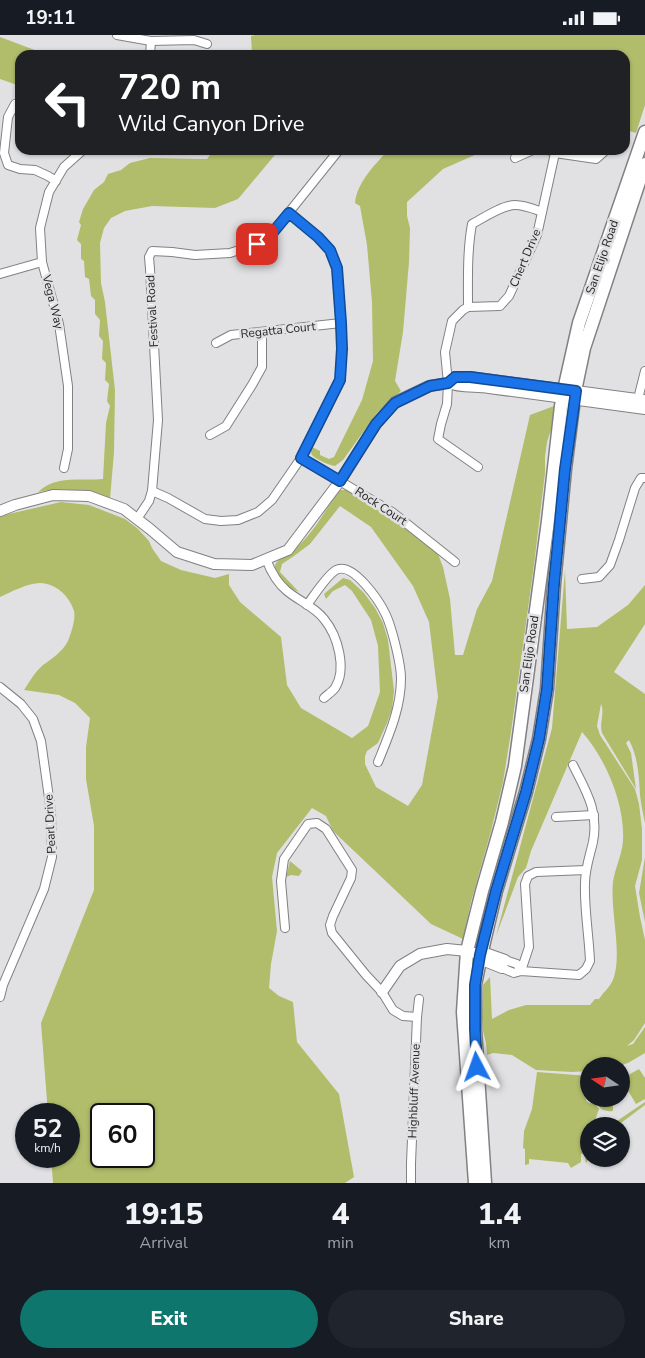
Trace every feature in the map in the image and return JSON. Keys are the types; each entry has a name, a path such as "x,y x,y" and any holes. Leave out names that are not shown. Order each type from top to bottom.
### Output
{"main road":[{"name":"San Elijo Road","path":"474,1183 463,1012 467,951 502,822 514,766 548,521 579,323 645,132"},
{"name":"San Elijo Road","path":"486,1183 475,1029 475,985 480,955 496,891 526,792 539,739 547,689 554,584 565,469 569,394 645,164"}],"street":[{"path":"117,35 150,41 194,40 207,43"},
{"path":"150,41 150,50"},
{"path":"15,104 8,117 4,153 8,165 20,169 35,170 48,175 56,181"},
{"name":"Vega Way","path":"64,468 68,449 68,386 59,324 42,262 40,227 49,192 64,167 77,155"},
{"path":"152,491 205,519 221,521 238,519 258,512 272,500 301,458 340,380 341,323 337,268 330,250 318,237 289,213 335,155"},
{"path":"515,158 522,155"},
{"name":"Chert Drive","path":"468,307 500,306 509,296 536,235 542,212 550,155"},
{"name":"Chert Drive","path":"574,155 596,159 601,155"},
{"path":"478,467 438,439 447,404 448,383 445,352 452,321 468,307 470,234 472,224 513,205 525,206 542,212"},
{"name":"Festival Road","path":"137,519 149,501 152,491 158,419 148,257 152,251 195,255 230,253 257,244 274,231 289,213"},
{"path":"0,274 42,262"},
{"name":"Regatta Court","path":"216,343 230,335 341,323"},
{"path":"210,435 226,426 262,367 262,332"},
{"path":"569,394 641,399 645,371"},
{"path":"0,511 53,495 89,496 124,509 177,551 214,564 252,565 288,550 340,481 376,424 395,403 430,386 448,383 455,377 470,377 645,409"},
{"name":"Rock Court","path":"301,458 392,512 455,562"},
{"path":"582,579 599,577 610,565 635,488 641,479 645,479"},
{"path":"266,559 273,576 286,591 308,605 324,619 333,635 341,659 341,675 334,689 324,698"},
{"path":"308,605 320,587 336,570 345,568 355,574 376,597 387,616 401,677 398,707 378,762"},
{"name":"Pearl Drive","path":"0,687 21,704 33,719 41,741 51,812 52,857 44,889 3,985 0,997"},
{"path":"382,992 400,966 420,954 447,949 467,951 480,955 487,962 504,964 514,973 521,971 579,975 586,969 590,961 585,883 593,839 594,815 591,801 573,765"},
{"path":"556,817 594,815"},
{"path":"285,928 281,881 284,859 308,824 317,823 326,829 352,870 351,879 330,925 332,933 382,992 393,1010 403,1016 417,1017"},
{"path":"521,971 529,947 525,884 528,876 536,872 586,870"},
{"name":"Highbluff Avenue","path":"412,1183 411,1163 419,999"}],"green space":[{"path":"645,35 645,105 636,133 630,131 630,50 252,50 251,36"},
{"path":"0,37 35,50 15,50 15,84 0,79"},
{"path":"210,155 275,155 238,199 215,208 152,206 125,211 111,218 104,228 100,243 101,283 105,302 115,390 114,452 110,499 75,490 38,492 60,481 103,479 106,423 110,406 107,401 109,384 105,380 106,363 102,359 103,341 99,336 100,320 95,314 95,300 91,296 89,279 85,277 84,261 81,259 81,244 77,240 83,209 94,190 104,182 108,174 121,170 130,163 150,158 207,159"},
{"path":"384,155 475,155 443,169 407,202 407,216 410,228 409,262 403,332 395,381 401,391 377,413 343,460 335,466 316,458 312,455 311,451 312,447 320,451 320,455 329,459 334,457 362,400 373,361 372,302 367,245 360,206 355,203 359,188 372,168"},
{"path":"554,406 552,427 547,442 534,565 503,782 463,939 431,924 333,831 326,816 312,808 277,853 272,877 277,931 269,988 279,996 293,1002 297,1042 339,1094 354,1177 345,1183 53,1183 52,1168 80,1168 80,1103 47,1103 41,1023 94,890 94,826 86,779 86,747 90,718 75,703 59,695 24,690 40,668 57,655 66,645 73,626 74,611 66,596 52,585 30,584 0,597 0,516 61,502 89,505 125,519 137,528 149,541 161,561 181,570 215,578 229,574 229,585 240,602 281,637 287,685 301,708 352,738 368,726 380,692 378,646 371,620 352,591 345,585 333,591 326,599 324,594 343,578 350,580 364,593 383,623 388,640 394,691 392,709 387,723 378,743 367,751 365,764 376,787 408,806 422,785 438,697 429,622 413,586 371,527 340,506 310,544 282,564 280,572 299,592 287,585 276,575 275,566 278,561 298,546 309,534 337,493 341,490 347,490 397,522 438,554 450,599 455,655 463,655 477,609 492,581 530,415"},
{"path":"565,570 567,629 597,627 628,605 645,585 645,624 614,672 645,694 645,823 637,767 629,740 626,743 631,753 636,789 602,733 601,704 597,726 600,735 635,789 639,804 642,829 642,860 635,886 645,940 645,1023 634,1040 627,1046 633,1044 645,1027 645,1053 630,1062 630,1057 580,1057 580,1072 536,1070 512,1055 493,1053 487,1055 483,1031 483,985 490,977 492,1019 509,1010 526,1005 590,1005 595,999 599,999 614,977 617,955 613,882 623,841 623,827 617,797 606,769 599,755 582,732 531,851 526,868 518,877 496,936 552,728"},
{"path":"645,857 645,922 639,893"},
{"path":"290,861 302,871 299,876 291,875 286,877"},
{"path":"639,1069 645,1078 645,1099 636,1104 630,1094 630,1074"},
{"path":"537,1072 580,1075 580,1107 597,1107 599,1109 596,1117 580,1117 580,1163 571,1168 568,1163 529,1159 529,1164 525,1165 524,1131 532,1109"},
{"path":"645,1102 645,1105 629,1117 623,1117"},
{"path":"599,1107 613,1107 613,1111 607,1111"}],"route":[{"path":"257,244 274,231 289,213 318,237 330,250 337,268 342,349 340,380 301,458 340,481 376,424 395,403 430,386 448,383 455,377 470,377 576,391 565,469 554,584 547,689 539,739 526,792 496,891 480,955 475,985 477,1067"}]}
